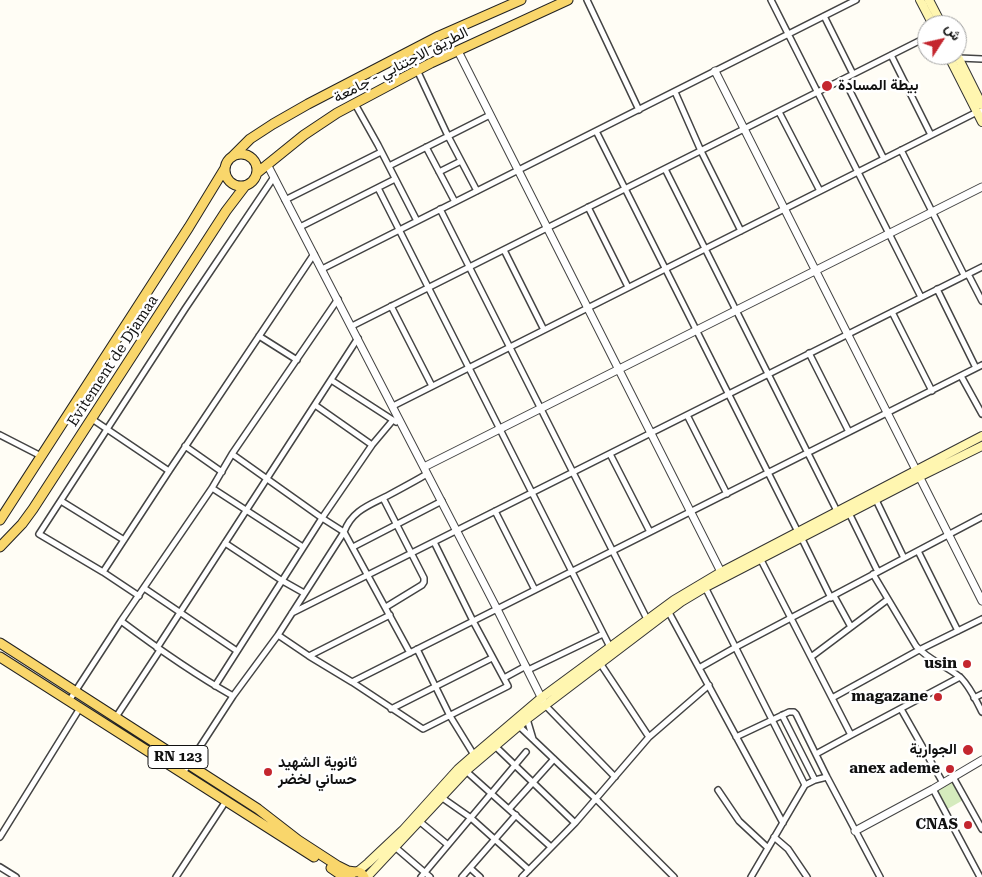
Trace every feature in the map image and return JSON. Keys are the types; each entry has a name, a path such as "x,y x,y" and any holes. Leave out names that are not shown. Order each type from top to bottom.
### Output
{"main road":[{"name":"الطريق الاجتنابي - جامعة","path":"233,156 250,139 308,104 439,36 520,0"},
{"name":"الطريق الاجتنابي - جامعة","path":"257,173 320,123 417,70 568,0"},
{"path":"920,0 928,15"},
{"path":"929,0 937,15"},
{"path":"954,65 979,111 982,122"},
{"path":"962,65 982,105"},
{"path":"244,154 254,161 257,173 251,183 239,186 228,180 225,168 227,161 233,156 244,154"},
{"name":"Evitement de Djamaa","path":"0,520 225,168"},
{"name":"Evitement de Djamaa","path":"0,547 28,517 226,212 245,186"},
{"path":"358,875 403,830 458,769 610,647 648,619 681,602 704,585 722,575 800,535 876,500 982,436"},
{"path":"722,575 761,560 837,512 982,446"},
{"path":"358,875 395,847 466,771 495,746 517,723 527,719 543,702 600,663 667,609"},
{"name":"RN 123","path":"0,643 262,812 295,838 344,870 358,875"},
{"name":"RN 123","path":"0,657 344,877"}],"street":[{"path":"587,0 639,110"},
{"path":"771,0 921,297"},
{"path":"322,269 856,0"},
{"path":"824,16 853,74"},
{"path":"352,326 917,42"},
{"path":"458,51 722,575"},
{"path":"891,55 931,135"},
{"path":"967,57 982,59"},
{"path":"417,70 448,136 477,191"},
{"path":"715,72 982,601"},
{"path":"844,79 884,159"},
{"path":"675,92 701,151 741,231"},
{"path":"355,104 417,221"},
{"path":"393,406 979,111"},
{"path":"779,112 820,191"},
{"path":"389,166 490,114"},
{"path":"596,131 768,474 832,597 851,627"},
{"path":"426,147 455,202"},
{"path":"901,150 932,212 982,301"},
{"path":"285,200 382,152"},
{"path":"439,172 461,161"},
{"path":"267,164 457,530 543,702 615,776"},
{"path":"665,169 837,512"},
{"path":"139,596 39,534 274,177"},
{"path":"300,227 395,179"},
{"path":"183,773 233,696 278,635 344,532 347,523 368,505 500,429 982,187"},
{"path":"378,188 610,647"},
{"path":"588,207 628,287"},
{"path":"440,210 648,619"},
{"path":"504,250 544,330"},
{"path":"103,572 168,471 314,254"},
{"path":"292,613 982,266"},
{"path":"352,682 979,367 937,289"},
{"path":"68,701 120,621 212,488 232,454 338,300"},
{"path":"391,306 432,386"},
{"path":"892,312 932,391"},
{"path":"259,336 297,360"},
{"path":"116,717 180,613 358,338"},
{"path":"809,353 849,432"},
{"path":"961,376 982,414"},
{"path":"331,380 403,426"},
{"path":"315,406 372,446"},
{"path":"687,415 727,494"},
{"path":"92,419 168,471"},
{"path":"215,686 322,518 372,446 393,420"},
{"path":"0,435 41,456"},
{"path":"185,446 222,472"},
{"path":"232,454 344,532 410,653"},
{"path":"610,454 650,532"},
{"path":"212,488 303,547"},
{"path":"383,498 424,578 424,582 417,589 386,607"},
{"path":"876,500 904,558"},
{"path":"61,501 124,540"},
{"path":"352,547 442,501"},
{"path":"495,511 535,590"},
{"path":"849,513 887,600 912,642 919,650 960,677 982,712"},
{"path":"699,668 982,517"},
{"path":"278,635 423,729 508,686 434,542"},
{"path":"225,543 304,593"},
{"path":"918,551 958,631"},
{"path":"761,560 851,735"},
{"path":"704,585 805,785"},
{"path":"144,588 238,650"},
{"path":"810,657 887,600"},
{"path":"667,609 783,823"},
{"path":"309,656 390,615"},
{"path":"832,698 919,650 982,619"},
{"path":"120,621 159,649 233,696"},
{"path":"504,678 603,634"},
{"path":"417,649 450,716 474,755"},
{"path":"391,709 492,658"},
{"path":"600,663 649,737"},
{"path":"816,754 960,677"},
{"path":"522,877 575,823 649,737 709,685"},
{"path":"974,698 982,694"},
{"path":"0,837 80,708"},
{"path":"901,708 943,783"},
{"path":"736,737 792,711 796,714 880,877"},
{"path":"782,715 815,780"},
{"path":"527,719 533,739"},
{"path":"517,723 674,877"},
{"path":"495,746 575,823"},
{"path":"422,875 526,752"},
{"path":"509,809 554,759"},
{"path":"855,831 982,760"},
{"path":"466,771 552,847"},
{"path":"751,877 805,785 827,777"},
{"path":"953,777 982,829"},
{"path":"933,789 980,877"},
{"path":"718,790 739,821 768,848"},
{"path":"442,796 471,818 529,870"},
{"path":"176,877 226,801"},
{"path":"462,877 516,815"},
{"path":"419,821 448,845"},
{"path":"774,837 788,849 808,877"},
{"path":"395,847 422,875 430,877"},
{"path":"0,867 16,877"},
{"path":"470,868 480,877"}],"green space":[{"path":"953,778 965,799 944,811 933,790"}],"place":[{"name":"بيطة المسادة","path":"827,86"},
{"name":"usin","path":"967,664"},
{"name":"magazane","path":"938,697"},
{"name":"الجوارية","path":"968,750"},
{"name":"anex ademe","path":"950,769"},
{"name":"ثانوية الشهيد حساني لخضر","path":"268,772"},
{"name":"CNAS","path":"968,825"}]}
